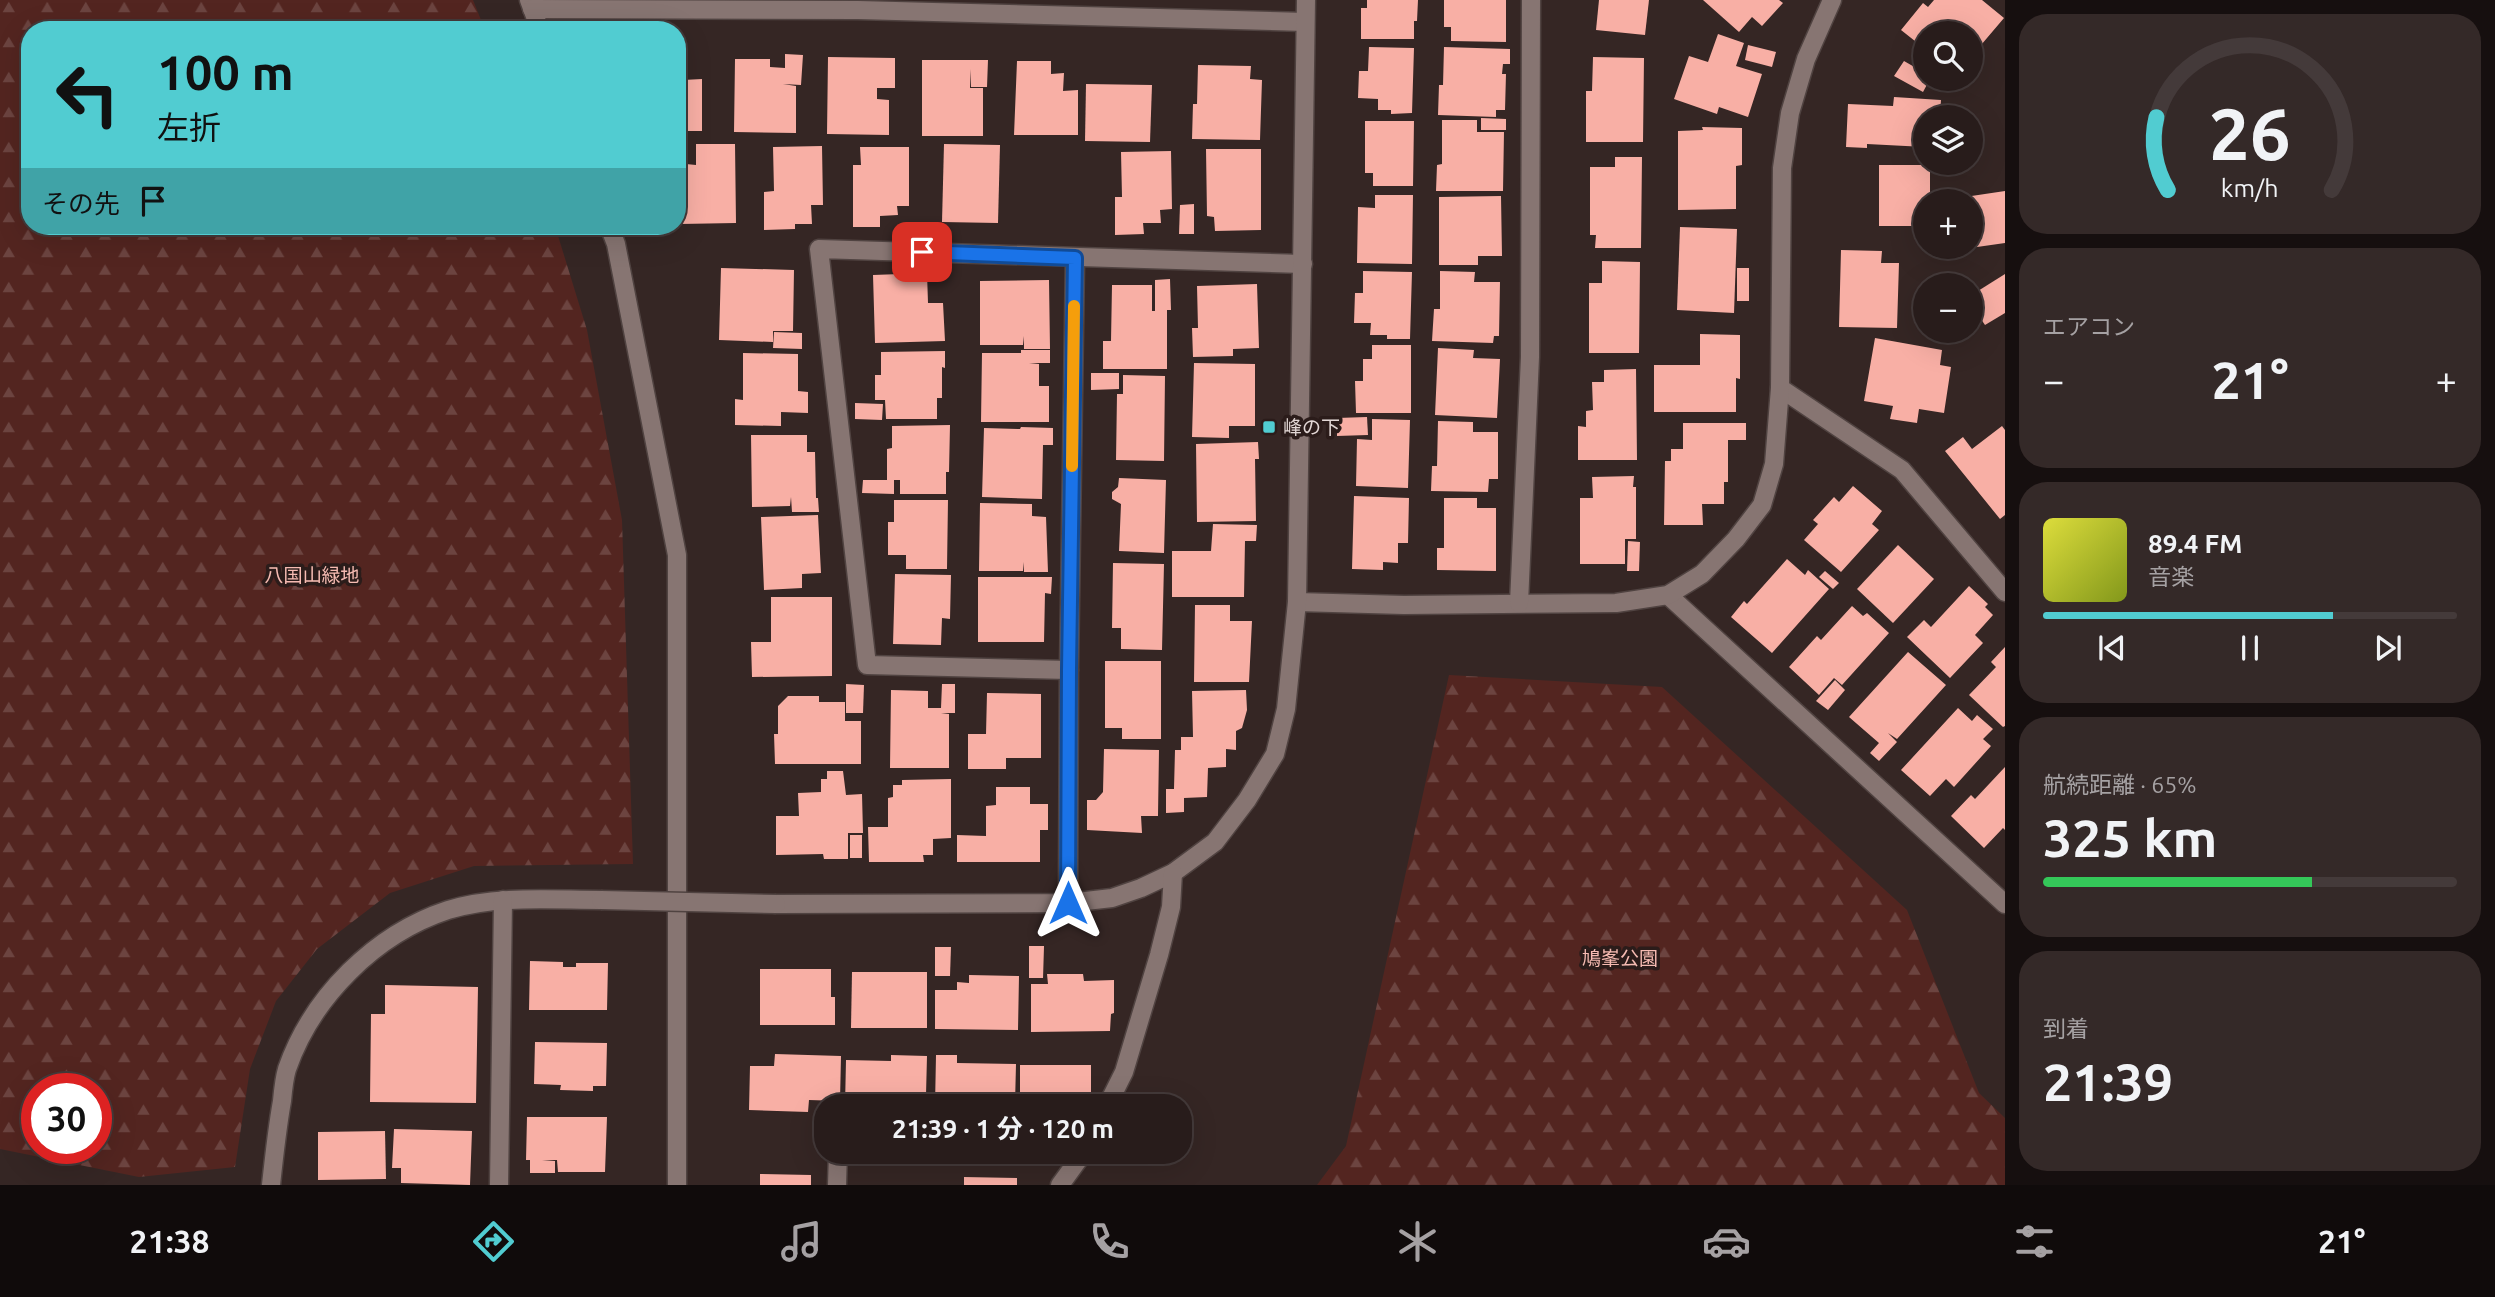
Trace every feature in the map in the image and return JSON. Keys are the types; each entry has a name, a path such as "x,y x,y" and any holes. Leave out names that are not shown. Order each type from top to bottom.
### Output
{"street":[{"path":"271,1185 275,1138 287,1070 311,1017 349,971 395,934 448,910 503,900 776,904 1068,903 1112,898 1141,888 1173,873 1215,842 1247,800 1275,754 1286,709 1297,602 1306,0"},
{"path":"1519,604 1530,357 1531,0"},
{"path":"1297,602 1404,605 1616,603 1668,595 1702,574 1736,539 1762,505 1774,464 1780,388 1782,168 1790,113 1803,70 1832,0"},
{"path":"530,5 858,10 1305,22"},
{"path":"612,235 677,555 677,1185"},
{"path":"1069,670 867,665 819,249 1303,264"},
{"path":"1068,903 1075,258"},
{"path":"1780,388 1902,470 2005,592"},
{"path":"1668,595 2005,904"},
{"path":"1113,1094 1124,1072 1159,955 1171,907 1173,873"},
{"path":"499,1185 503,900"},
{"path":"837,1185 838,1164"},
{"path":"1060,1185 1075,1164"}],"green space":[{"name":"八国山緑地","path":"0,0 473,0 481,21 21,21 21,235 558,235 587,330 622,520 633,864 474,866 390,893 317,949 276,1001 250,1069 235,1167 139,1177 74,1164 112,1164 112,1073 21,1073 21,1153 0,1149"},
{"name":"鳩峯公園","path":"1449,675 1662,687 1907,910 1979,1093 2005,1118 2005,1185 1317,1185 1346,1146"}],"building":[{"path":"1367,0 1418,0 1414,39 1361,39 1361,8 1367,8"},
{"path":"1444,0 1506,0 1506,42 1451,41 1451,27 1444,27"},
{"path":"1599,0 1649,0 1645,35 1596,30"},
{"path":"1703,0 1779,0 1783,3 1762,26 1752,17 1739,32"},
{"path":"1934,0 1982,0 2004,18 1983,43 1983,21 1913,21 1913,40 1901,30 1923,3 1928,7"},
{"path":"1718,34 1744,43 1736,66 1762,74 1748,117 1719,107 1717,114 1674,99 1689,56 1708,62"},
{"path":"1748,45 1776,52 1772,67 1745,60"},
{"path":"1369,47 1414,48 1412,113 1391,114 1391,110 1378,110 1378,99 1358,98 1359,71 1368,71"},
{"path":"1444,47 1510,49 1510,64 1503,64 1502,74 1506,74 1505,110 1496,110 1496,117 1438,115 1439,85 1443,85"},
{"path":"785,54 803,55 801,85 783,84 796,86 796,133 734,132 735,59 770,59 770,67 785,68"},
{"path":"828,57 895,58 895,88 877,88 877,99 889,100 889,135 827,134"},
{"path":"1593,57 1644,58 1643,142 1586,142 1586,91 1592,91"},
{"path":"922,60 988,60 987,87 971,87 970,69 970,88 983,88 983,136 922,136"},
{"path":"1017,61 1051,61 1051,74 1064,73 1063,91 1078,90 1078,135 1014,135"},
{"path":"1904,61 1913,66 1913,86 1894,76"},
{"path":"1198,65 1251,66 1250,79 1262,80 1260,140 1192,139 1193,104 1197,104"},
{"path":"702,79 702,131 686,131 686,80"},
{"path":"1086,84 1152,85 1150,142 1085,141"},
{"path":"1894,97 1941,100 1941,105 1913,105 1913,146 1867,144 1867,148 1846,147 1848,104 1893,106"},
{"path":"1481,118 1506,119 1506,130 1481,130"},
{"path":"1442,120 1477,120 1477,132 1504,132 1503,191 1436,191 1437,165 1442,164"},
{"path":"1365,121 1414,121 1413,186 1373,186 1373,173 1365,173"},
{"path":"1702,127 1742,128 1742,165 1736,166 1736,209 1678,210 1678,131 1703,130"},
{"path":"696,144 735,144 736,223 686,224 686,164 696,165"},
{"path":"944,144 1000,145 998,223 942,222"},
{"path":"822,146 823,205 811,205 812,224 795,224 795,229 764,230 764,192 774,191 773,147"},
{"path":"860,147 909,147 909,206 897,206 898,215 880,216 880,227 853,227 853,165 861,165"},
{"path":"1206,149 1261,149 1261,230 1215,231 1214,217 1207,216"},
{"path":"1171,151 1172,209 1160,210 1161,223 1143,223 1144,234 1115,235 1115,197 1122,197 1121,152"},
{"path":"1615,157 1642,157 1641,248 1595,248 1596,235 1590,235 1590,167 1615,167"},
{"path":"1879,165 1913,165 1913,175 1930,175 1930,189 1913,189 1913,226 1879,226"},
{"path":"2005,191 2005,243 1983,246 1983,194"},
{"path":"1375,195 1413,195 1412,264 1357,263 1358,207 1375,208"},
{"path":"1501,196 1502,256 1478,256 1478,265 1439,265 1439,197"},
{"path":"1194,204 1194,234 1179,234 1180,205"},
{"path":"1680,227 1737,229 1734,313 1677,310"},
{"path":"1841,250 1882,251 1881,263 1899,263 1897,328 1839,327"},
{"path":"1602,261 1640,262 1639,353 1589,353 1589,283 1602,283"},
{"path":"721,268 794,270 793,331 773,331 773,342 719,340"},
{"path":"1737,268 1749,268 1749,301 1737,301"},
{"path":"1363,271 1412,272 1410,339 1387,339 1387,335 1370,335 1371,323 1354,323 1355,293 1363,293"},
{"path":"1440,271 1475,272 1474,282 1500,282 1499,336 1494,336 1493,343 1432,341 1434,309 1440,309"},
{"path":"927,273 928,303 943,303 945,341 875,343 873,275"},
{"path":"2005,274 2005,313 1985,325 1983,322 1983,288"},
{"path":"1170,279 1167,369 1103,369 1103,341 1111,341 1112,285 1152,285 1152,311 1155,311 1155,280"},
{"path":"1049,280 1050,349 1024,349 1024,336 1023,345 980,345 980,281"},
{"path":"1257,284 1259,348 1233,349 1233,356 1193,357 1192,328 1198,328 1197,286"},
{"path":"774,332 802,333 802,349 773,348"},
{"path":"1700,334 1740,335 1740,379 1736,378 1736,412 1654,412 1654,365 1700,365"},
{"path":"1875,338 1942,350 1940,365 1951,367 1944,413 1919,409 1917,423 1890,419 1893,406 1864,401"},
{"path":"1372,345 1411,345 1411,413 1356,413 1355,381 1363,381 1363,359 1372,359"},
{"path":"1438,348 1474,350 1473,358 1500,359 1497,418 1435,415"},
{"path":"1021,350 1050,350 1050,363 1029,363 1039,364 1039,386 1049,386 1049,422 981,422 982,353 1021,353"},
{"path":"945,351 942,398 937,398 937,419 886,419 885,400 875,400 875,375 881,375 881,352"},
{"path":"743,353 798,354 798,391 808,392 808,413 781,412 781,426 735,425 735,399 743,400"},
{"path":"1194,363 1255,364 1255,426 1229,426 1229,438 1192,437"},
{"path":"1636,369 1637,460 1578,460 1578,426 1586,427 1586,411 1593,410 1592,382 1604,382 1604,370"},
{"path":"1091,373 1119,373 1119,389 1091,390"},
{"path":"1123,375 1165,376 1164,461 1116,460 1117,394 1123,394"},
{"path":"855,403 883,404 882,420 855,419"},
{"path":"1367,417 1368,435 1337,436 1337,418"},
{"path":"1372,419 1410,420 1408,488 1356,486 1357,439 1372,440"},
{"path":"1438,421 1473,422 1473,432 1498,432 1498,479 1489,479 1488,492 1431,491 1432,466 1437,466"},
{"path":"1683,423 1746,423 1746,440 1728,440 1728,482 1724,482 1724,504 1702,504 1703,525 1664,525 1665,461 1671,461 1671,449 1683,449"},
{"path":"950,425 946,494 900,494 900,480 894,480 894,494 862,493 863,480 887,480 887,449 892,448 892,426"},
{"path":"2002,426 2005,430 2005,515 2000,519 1945,451 1963,437 1972,449"},
{"path":"984,428 1053,428 1053,445 1043,445 1042,499 982,497"},
{"path":"751,435 807,435 807,452 815,452 819,512 792,512 791,497 790,506 752,507"},
{"path":"1258,442 1259,459 1255,459 1256,521 1197,522 1196,444"},
{"path":"1634,476 1636,539 1625,539 1625,564 1580,564 1580,498 1593,498 1592,477"},
{"path":"1119,478 1166,480 1164,553 1119,551 1121,504 1112,499 1112,492 1118,487"},
{"path":"1853,486 1882,511 1872,524 1879,530 1841,572 1804,540 1818,524 1813,520 1834,497 1839,502"},
{"path":"1354,496 1409,498 1408,543 1398,543 1398,563 1383,562 1383,570 1352,569"},
{"path":"1444,498 1477,498 1477,508 1496,508 1496,571 1437,570 1437,548 1444,548"},
{"path":"894,500 948,500 947,569 906,569 906,555 888,555 888,522 894,522"},
{"path":"980,503 1032,504 1032,516 1046,517 1048,572 1024,572 1024,562 1023,571 979,571"},
{"path":"818,515 821,573 802,574 802,588 764,590 761,517"},
{"path":"1213,524 1257,525 1256,541 1245,541 1244,597 1172,597 1172,551 1211,551"},
{"path":"1628,541 1640,542 1639,571 1627,571"},
{"path":"1898,545 1934,579 1893,623 1857,589"},
{"path":"1787,559 1805,575 1808,570 1829,589 1772,653 1731,617 1744,601 1747,604"},
{"path":"1113,563 1164,564 1162,650 1121,649 1121,628 1112,628"},
{"path":"1825,571 1839,583 1833,589 1819,577"},
{"path":"895,574 951,575 950,619 942,618 941,645 893,644"},
{"path":"978,577 1052,577 1051,594 1045,593 1044,642 978,642"},
{"path":"1969,586 1988,604 1985,607 1993,615 1975,635 1983,643 1950,678 1907,637 1924,620 1931,627"},
{"path":"771,597 832,597 832,676 752,677 751,642 771,642"},
{"path":"1195,605 1230,605 1230,621 1252,621 1249,682 1194,682"},
{"path":"1852,606 1863,616 1867,613 1889,633 1842,685 1834,678 1819,695 1789,667 1817,636 1821,640"},
{"path":"2005,647 2003,727 1969,695 1996,667 1991,662"},
{"path":"1908,652 1946,685 1897,739 1888,733 1897,742 1879,761 1870,753 1879,743 1849,717"},
{"path":"1105,661 1161,661 1161,739 1122,739 1122,728 1105,728"},
{"path":"1835,680 1845,690 1828,710 1816,701"},
{"path":"846,684 864,685 863,713 846,713"},
{"path":"942,684 955,684 955,713 941,713 949,714 949,768 890,768 891,690 928,691 928,708 941,708"},
{"path":"1246,690 1247,710 1242,728 1236,731 1236,750 1226,749 1226,767 1208,768 1207,797 1184,798 1184,812 1166,813 1166,789 1174,789 1175,750 1181,750 1181,737 1193,737 1192,691"},
{"path":"987,693 1041,694 1041,758 1006,758 1006,769 968,769 968,734 986,734"},
{"path":"788,696 819,696 819,702 845,702 845,721 861,721 861,764 775,764 774,734 778,734 778,706"},
{"path":"1958,708 1972,721 1977,715 1993,729 1983,739 1991,746 1954,787 1946,779 1930,796 1901,770"},
{"path":"1104,749 1159,750 1158,816 1141,816 1142,833 1087,830 1087,800 1096,800 1103,792"},
{"path":"2005,767 2005,830 2003,828 1984,848 1951,816 1971,795 1975,799"},
{"path":"827,771 843,771 846,795 862,794 863,833 848,833 848,859 824,859 823,854 776,855 776,816 799,816 798,793 821,792 821,779 827,779"},
{"path":"951,779 951,838 933,839 933,855 923,855 924,862 869,862 868,827 888,827 888,798 893,797 893,785 902,785 902,780"},
{"path":"996,787 1030,787 1030,804 1048,804 1048,830 1040,830 1040,862 957,862 957,835 986,836 986,806 996,805"},
{"path":"850,835 862,835 862,858 850,858"},
{"path":"1029,946 1044,946 1043,978 1029,978"},
{"path":"935,947 951,947 950,976 935,976"},
{"path":"530,961 563,962 563,967 576,967 576,963 608,963 607,1010 529,1010"},
{"path":"760,969 831,969 835,1025 760,1025"},
{"path":"852,972 927,972 927,1028 851,1028"},
{"path":"1047,974 1083,974 1084,981 1114,980 1114,1013 1111,1014 1110,1031 1031,1032 1031,984 1048,984"},
{"path":"969,975 1019,976 1018,1030 935,1029 935,990 957,990 957,982 969,983"},
{"path":"385,985 478,987 476,1103 370,1102 371,1014 385,1014"},
{"path":"535,1042 607,1043 606,1086 593,1086 593,1091 560,1090 561,1085 534,1084"},
{"path":"775,1054 841,1056 840,1094 814,1094 814,1100 809,1100 808,1112 749,1110 750,1066 774,1066"},
{"path":"891,1055 927,1056 926,1094 845,1094 846,1060 891,1061"},
{"path":"936,1055 957,1055 957,1063 1016,1064 1015,1094 935,1094"},
{"path":"1020,1065 1091,1065 1091,1094 1020,1094"},
{"path":"527,1117 607,1117 605,1172 558,1172 557,1160 542,1160 555,1161 555,1173 530,1173 530,1160 526,1160"},
{"path":"394,1129 472,1131 470,1185 401,1183 401,1168 392,1168"},
{"path":"385,1131 386,1179 318,1180 318,1132"},
{"path":"760,1174 811,1175 811,1185 760,1185"},
{"path":"964,1177 1017,1178 1017,1185 964,1185"}],"slow traffic":[{"path":"1072,466 1074,306"}],"place":[{"name":"峰の下","path":"1269,427"}],"route":[{"path":"922,252 1075,258 1068,903"}]}
